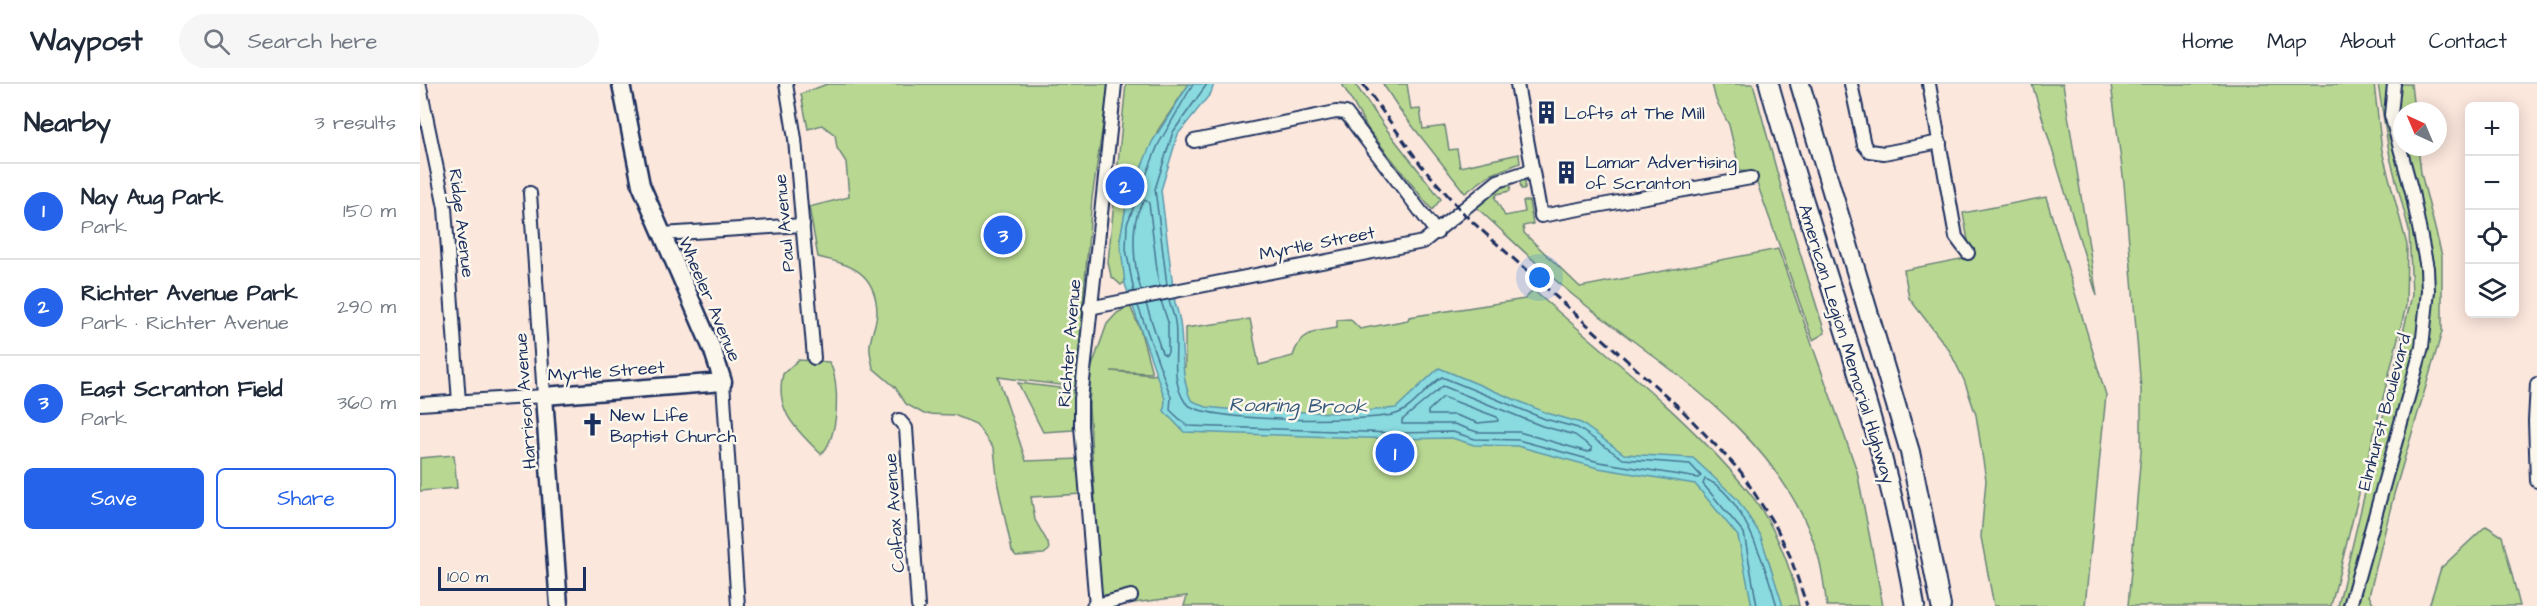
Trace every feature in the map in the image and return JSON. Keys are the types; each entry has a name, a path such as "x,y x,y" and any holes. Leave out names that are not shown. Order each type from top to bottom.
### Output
{"highway":[{"name":"American Legion Memorial Highway","path":"1769,84 1884,462 1901,532 1915,606"},
{"name":"American Legion Memorial Highway","path":"1800,84 1910,452 1941,606"}],"main road":[{"name":"Wheeler Avenue","path":"621,84 635,167 713,351 723,382"},
{"name":"Myrtle Street","path":"544,396 723,382"},
{"name":"Harrison Avenue","path":"544,396 559,606"}],"street":[{"name":"Paul Avenue","path":"786,84 803,225 814,358"},
{"name":"Richter Avenue","path":"1095,606 1081,426 1089,308 1115,84"},
{"path":"1516,84 1541,216 1751,178"},
{"path":"1851,84 1864,145 1869,152 1884,153 1940,142"},
{"path":"1929,84 1956,237 1968,253"},
{"name":"Elmhurst Boulevard","path":"2350,606 2422,347 2427,315 2425,247 2391,116 2394,84"},
{"name":"Ridge Avenue","path":"420,87 445,208 459,402"},
{"path":"1194,141 1336,112 1346,113 1437,234"},
{"name":"Myrtle Street","path":"1089,308 1423,242 1437,234 1498,181 1532,170"},
{"name":"Harrison Avenue","path":"530,193 544,396"},
{"path":"662,234 803,225"},
{"name":"Wheeler Avenue","path":"723,382 738,606"},
{"path":"2537,384 2535,456 2537,481"},
{"name":"Myrtle Street","path":"420,404 544,396"},
{"name":"Colfax Avenue","path":"899,420 906,428 918,606"},
{"path":"1095,606 1131,597"}],"green space":[{"path":"827,84 1109,84 1092,198 1076,387 998,377 1026,461 1080,459 1082,494 1031,497 1035,520 1048,543 1049,550 1044,554 1016,556 1012,551 998,486 994,449 976,424 954,415 924,414 906,404 895,387 873,368 870,348 877,312 872,288 866,279 850,267 818,257 809,207 849,197 846,162 837,148 835,135 822,125 808,129 801,94"},
{"path":"1126,84 1189,84 1158,130 1128,201 1120,239 1126,281 1121,285 1111,276 1108,262"},
{"path":"1342,84 1355,84 1390,134 1441,199 1432,210 1368,129"},
{"path":"1383,84 1407,84 1411,110 1420,109 1423,129 1445,126 1449,150 1457,149 1460,167 1519,154 1520,163 1490,175 1465,193 1400,110"},
{"path":"1712,84 1753,84 1792,227 1825,333 1813,340 1753,172 1740,171 1729,125 1716,100"},
{"path":"2032,84 2063,84 2097,296"},
{"path":"2111,84 2374,84 2382,151 2407,245 2406,306 2331,606 2128,606 2141,452 2141,389 2124,183"},
{"path":"2378,84 2411,84 2413,102 2393,102 2393,156 2419,156 2421,173 2442,256 2442,332 2394,494 2369,596 2375,606 2338,606 2412,295 2409,230 2390,157"},
{"path":"1521,177 1525,180 1525,189 1521,189 1520,181 1511,182 1510,191 1497,194 1495,198 1505,216 1525,212 1523,201 1529,201 1533,224 1523,226 1524,233 1580,287 1778,249 1857,471 1883,606 1827,606 1819,558 1800,510 1776,472 1748,438 1681,378 1561,285 1476,207 1497,189 1508,183"},
{"path":"2046,197 2106,395 2085,606 1994,606 1981,537 1986,480 1976,415 1964,380 1949,350 1909,298 1904,270 1971,257 1963,213"},
{"path":"1533,290 1695,433 1744,486 1772,527 1791,574 1799,606 1184,606 1187,596 1134,603 1101,594 1089,407 1091,369 1107,324 1117,313 1130,306 1140,329 1152,373 1111,371 1153,375 1185,367 1185,328 1250,319 1259,365 1293,356 1304,337 1315,332 1337,328 1337,320 1350,319 1360,329 1408,320 1409,317 1525,299"},
{"path":"798,360 829,362 833,371 836,395 835,423 832,436 821,454 796,428 782,399 783,374"},
{"path":"1018,383 1076,390 1073,430 1043,432"},
{"path":"454,455 457,488 420,491 420,458"},
{"path":"2486,526 2502,536 2520,606 2429,606 2441,568"}],"water":[{"path":"1189,84 1214,84 1211,93 1178,134 1161,190 1175,303 1181,327 1184,376 1191,400 1206,407 1236,410 1344,413 1396,408 1439,368 1547,413 1581,423 1624,454 1693,458 1737,499 1760,534 1783,606 1752,606 1738,536 1695,484 1598,468 1517,446 1474,445 1452,438 1395,439 1184,432 1164,411 1165,399 1125,284 1120,239 1127,201 1152,142"}],"railway":[{"path":"1363,84 1421,165 1466,216 1680,408 1741,472 1777,529 1790,556 1807,606"}],"place":[{"name":"Lofts at The Mill","path":"1546,113"},
{"name":"Lamar Advertising of Scranton","path":"1567,172"},
{"name":"Richter Avenue Park","path":"1125,186"},
{"name":"East Scranton Field","path":"1003,235"},
{"name":"New Life Baptist Church","path":"592,425"},
{"name":"Nay Aug Park","path":"1395,453"}],"water label":[{"name":"Roaring Brook","path":"1298,405"}]}
